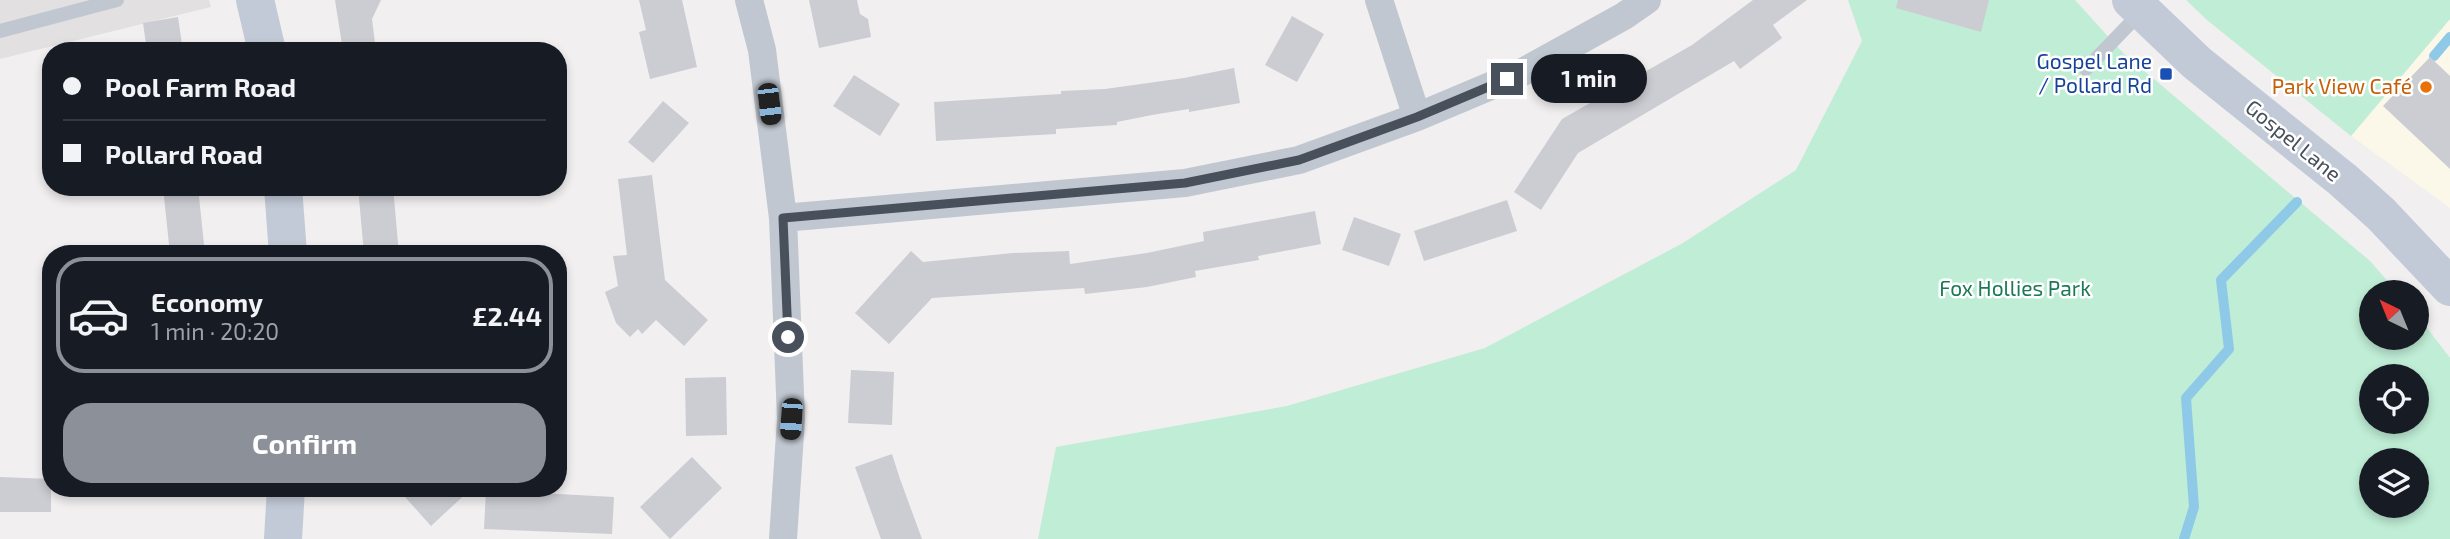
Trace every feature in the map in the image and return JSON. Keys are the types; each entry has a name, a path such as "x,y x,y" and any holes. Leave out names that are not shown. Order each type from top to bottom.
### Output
{"street":[{"path":"255,0 265,42"},
{"path":"749,0 762,50 783,218 791,419 783,539"},
{"path":"1379,0 1417,117"},
{"path":"783,218 1185,183 1299,160 1417,117 1519,74 1624,16 1647,0"},
{"name":"Gospel Lane","path":"2136,5 2197,63 2381,214 2449,284"},
{"path":"284,196 287,245"},
{"path":"283,539 285,497"}],"lane":[{"path":"0,32 117,0"},
{"path":"2086,69 2136,5"}],"shaded area":[{"path":"0,0 209,0 211,7 69,42 42,42 42,49 0,59"},
{"path":"2450,19 2450,208 2351,136"}],"green space":[{"name":"Fox Hollies Park","path":"1848,0 2075,0 2123,53 2370,261 2387,280 2359,280 2359,350 2429,350 2429,331 2450,358 2450,539 1038,539 1056,447 1287,406 1485,348 1683,243 1796,170 1862,41"},
{"path":"2186,0 2450,0 2450,19 2351,136"}],"building":[{"path":"335,0 381,0 372,19 375,42 342,42"},
{"path":"639,0 682,0 697,67 650,79 639,32 646,30"},
{"path":"809,0 857,0 860,14 868,19 871,37 819,48"},
{"path":"1753,0 1807,0 1773,25 1782,38 1740,69 1734,61 1578,153 1541,210 1514,192 1562,119 1692,45"},
{"path":"1898,0 1989,0 1981,32 1896,8"},
{"path":"1292,16 1324,34 1297,82 1265,65"},
{"path":"178,17 182,42 146,42 143,23"},
{"name":"Park View Café","path":"2430,57 2450,76 2450,169 2383,106"},
{"path":"1234,68 1240,103 1152,115 1117,122 1117,125 1056,129 1056,134 936,141 934,102 1061,94 1061,91 1105,89"},
{"path":"854,75 900,104 880,136 833,106"},
{"path":"663,101 689,123 653,163 628,142"},
{"path":"652,175 665,280 708,320 684,346 656,320 642,334 638,329 630,337 616,323 605,292 618,286 613,256 627,255 618,179"},
{"path":"164,196 199,196 204,245 169,245"},
{"path":"359,196 394,196 398,245 363,245"},
{"path":"1507,200 1517,231 1424,261 1414,231"},
{"path":"1315,211 1321,244 1258,256 1259,260 1195,271 1196,277 1147,287 1085,294 1084,288 932,298 889,344 855,313 911,251 923,262 1013,253 1069,251 1070,264 1147,253 1204,241 1203,232"},
{"path":"1354,217 1401,234 1389,266 1342,250"},
{"path":"851,370 894,372 892,425 848,423"},
{"path":"726,377 727,435 686,436 685,378"},
{"path":"892,454 922,539 881,539 855,467"},
{"path":"692,457 722,488 670,539 640,507"},
{"path":"0,477 42,479 42,497 51,497 51,512 0,512"},
{"path":"567,494 614,497 612,534 484,529 486,497 567,497"},
{"path":"405,497 462,497 431,526"}],"waterway":[{"path":"2434,56 2450,37"},
{"path":"2184,539 2194,507 2186,398 2229,349 2221,280 2297,202"}],"place":[{"name":"Gospel Lane / Pollard Rd","path":"2166,74"},
{"name":"Park View Café","path":"2426,87"}],"route":[{"path":"788,337 783,218 1185,183 1299,160 1417,117 1507,79"}]}
